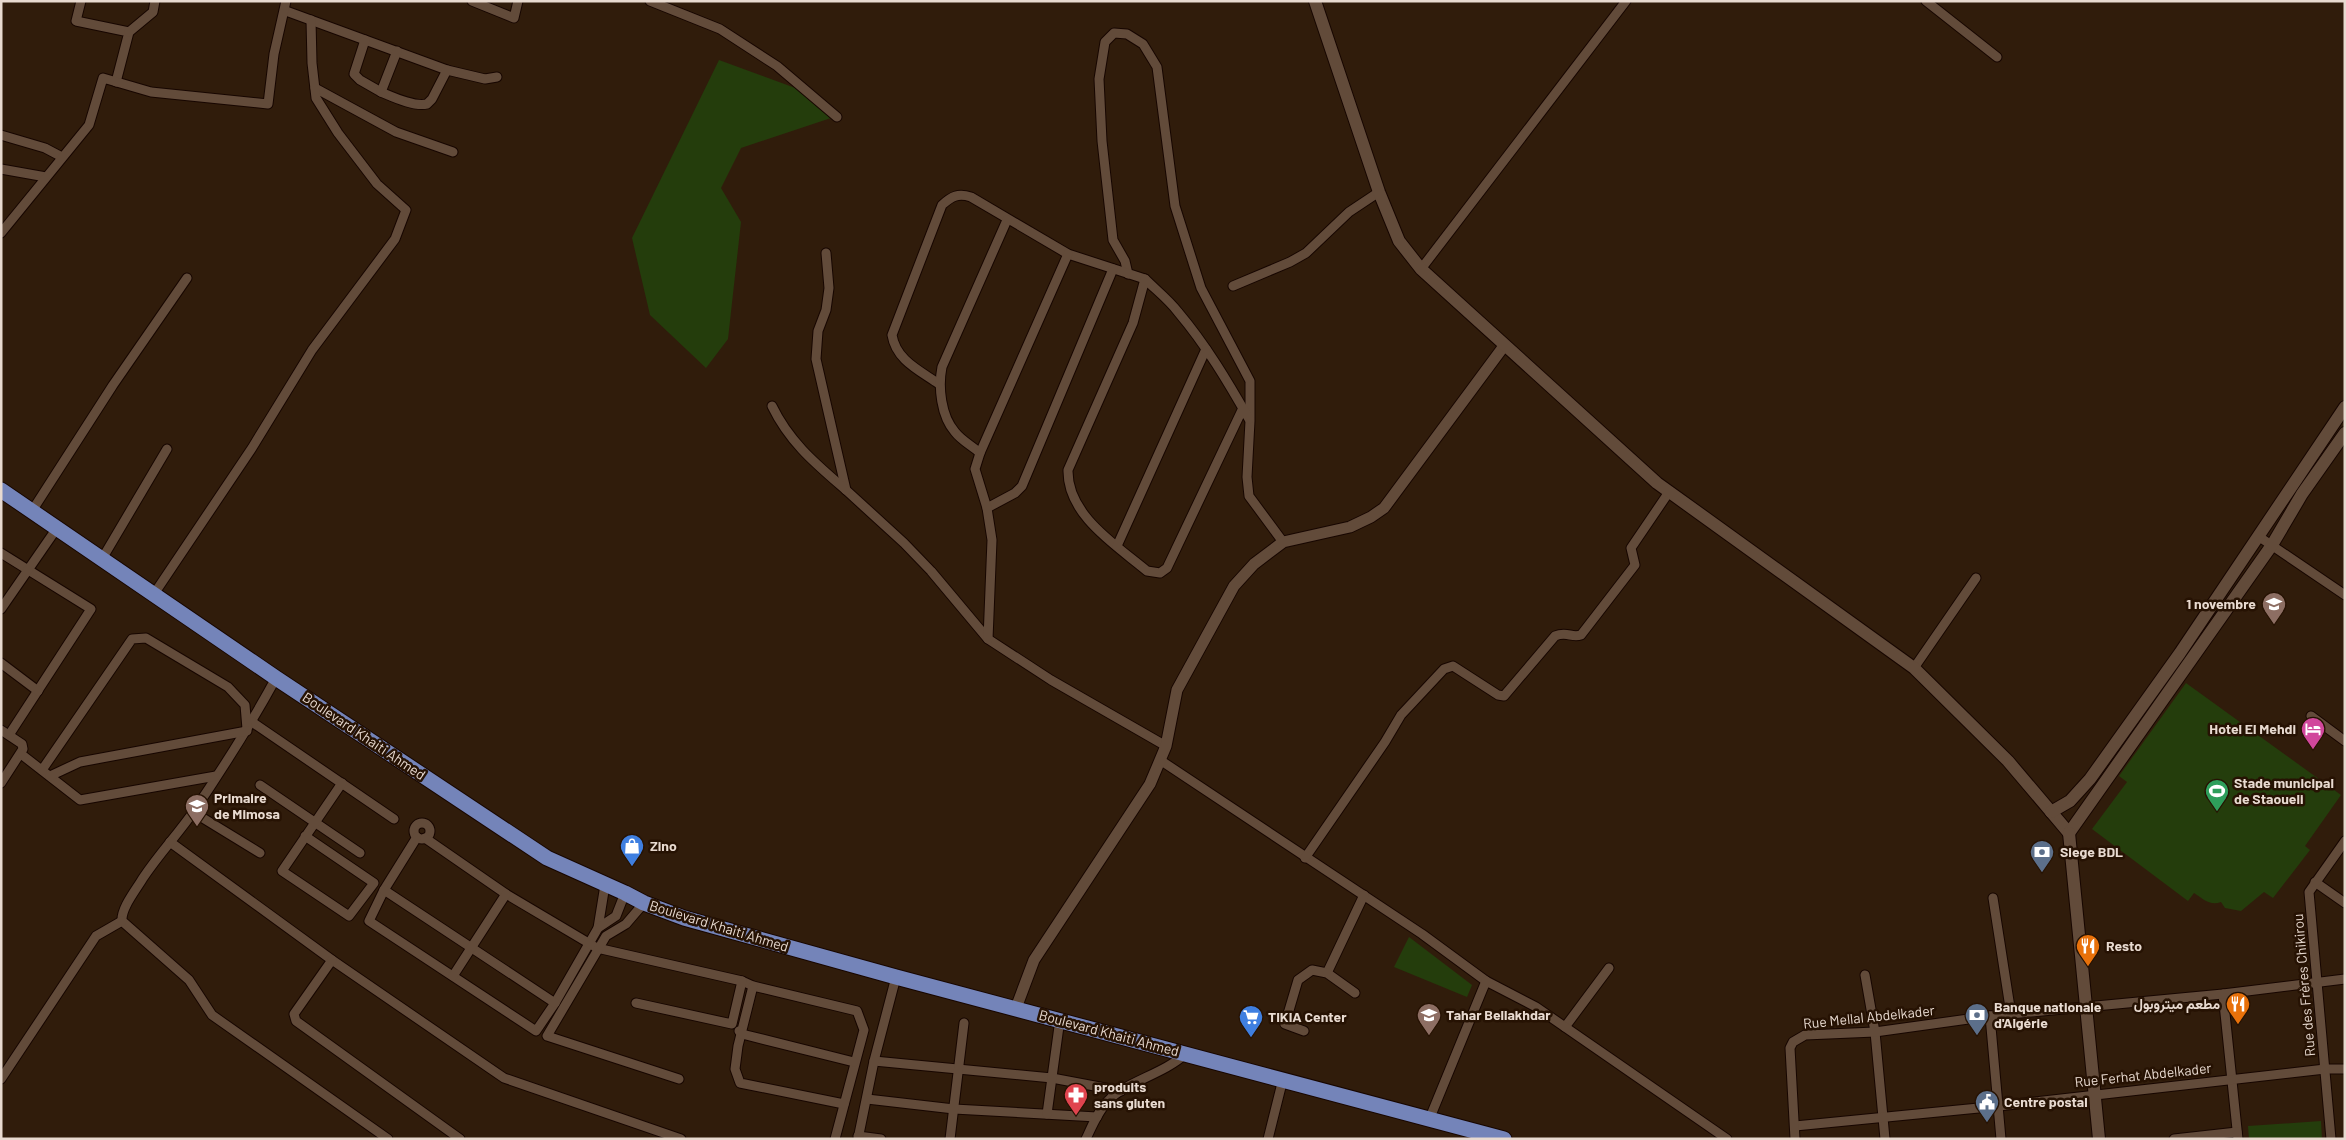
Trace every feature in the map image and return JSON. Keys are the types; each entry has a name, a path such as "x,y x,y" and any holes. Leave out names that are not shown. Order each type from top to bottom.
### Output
{"highway":[{"name":"Boulevard Khaiti Ahmed","path":"1,490 276,678 547,858 644,903 684,918 896,977 1060,1019 1504,1139"}],"main road":[{"path":"1315,1 1379,192 1399,241 1422,269 1504,346 1669,492 1914,668 2008,761 2069,833 2099,1139"},
{"path":"2051,812 2070,801 2090,779 2180,653 2345,407"},
{"path":"2069,833 2272,545 2302,494 2345,433"}],"street":[{"path":"81,1 76,21 129,32"},
{"path":"116,82 129,32 152,12 155,1"},
{"path":"472,1 514,18 518,1"},
{"path":"650,1 720,29 777,66 837,118"},
{"path":"1422,269 1626,1"},
{"path":"1926,1 1997,57"},
{"path":"1,233 89,125 102,78 151,92 268,104 274,54 286,6 311,20 447,70 485,79 498,77"},
{"path":"154,594 252,448 312,350 395,239 406,210 377,184 338,133 316,98 312,63 311,20"},
{"path":"1128,274 1125,261 1113,240 1102,141 1099,79 1105,42 1114,33 1128,34 1143,44 1157,67 1175,206 1201,288 1250,381 1250,421 1246,477 1250,496 1283,542"},
{"path":"365,40 354,74 360,80 381,92 417,104 427,104 447,70"},
{"path":"381,92 397,51"},
{"path":"315,88 396,132 454,152"},
{"path":"1,135 45,148 62,158"},
{"path":"1,169 46,177"},
{"path":"1233,286 1290,262 1306,252 1349,212 1379,192"},
{"path":"938,384 899,354 894,346 892,335 942,205 952,196 962,194 972,197 1007,220 1068,254 1145,279 1178,311 1206,349 1250,421"},
{"path":"980,453 954,431 942,405 938,384 942,367 1007,220"},
{"path":"826,253 830,288 826,310 818,331 816,359 846,490"},
{"path":"988,639 992,540 987,508 975,469 980,453 1068,254"},
{"path":"987,508 1015,493 1022,486 1113,269"},
{"path":"32,511 113,385 187,278"},
{"path":"1145,279 1133,323 1068,470 1067,483 1080,512 1147,571 1160,573 1166,568 1242,408"},
{"path":"1016,1008 1034,960 1150,784 1166,746 1177,690 1234,586 1254,564 1283,542 1350,527 1371,518 1384,508 1504,346"},
{"path":"1117,546 1206,349"},
{"path":"772,406 781,424 802,451 904,543 931,571 988,639 1051,680 1166,746"},
{"path":"102,558 167,449"},
{"path":"1305,858 1386,742 1401,715 1444,669 1453,666 1498,695 1504,696 1555,636 1568,633 1576,636 1581,635 1635,565 1631,548 1669,492"},
{"path":"1,609 57,528"},
{"path":"2258,536 2345,595"},
{"path":"1,553 91,609 38,691 5,732 22,744 23,749 2,780"},
{"path":"1914,668 1976,578"},
{"path":"42,770 132,639 146,638 228,687 245,705 249,728"},
{"path":"1,663 38,691"},
{"path":"276,678 249,728 193,812 158,856 122,914 122,922 189,980 212,1015 388,1139"},
{"path":"2311,716 2345,741"},
{"path":"50,776 80,762 249,728 342,782 394,819"},
{"path":"20,754 80,800 216,776"},
{"path":"1160,760 1422,934 1486,981 1536,1007 1727,1139"},
{"path":"305,836 374,883 349,916 282,871 314,822 342,782"},
{"path":"260,785 360,853"},
{"path":"193,812 260,853"},
{"path":"605,885 598,928 589,943 555,1003 536,1031 369,921 384,890 421,838 506,894 589,943 597,948 742,981 753,986 857,1011 864,1030 835,1139"},
{"name":"Rue des Frères Chikirou","path":"2331,1139 2309,892 2345,841"},
{"path":"170,842 332,960 504,1078 681,1139"},
{"path":"2315,882 2345,903"},
{"path":"384,890 472,946 555,1003"},
{"path":"625,893 606,936 597,948 546,1036 679,1079"},
{"path":"453,976 506,894"},
{"path":"1327,973 1364,895"},
{"path":"1993,898 2011,1014"},
{"path":"606,936 626,924 644,903"},
{"path":"598,928 616,916"},
{"path":"1,1079 96,936 122,922"},
{"path":"332,960 294,1014 296,1021 460,1139"},
{"path":"1565,1027 1609,968"},
{"path":"1304,1031 1285,1024 1298,980 1312,970 1327,973 1355,993"},
{"path":"1865,975 1876,1032 1885,1139"},
{"path":"881,1139 858,1137 874,1061 896,977"},
{"name":"Rue Mellal Abdelkader","path":"1795,1139 1790,1048 1793,1042 1805,1035 1876,1032 1990,1016 2223,994 2345,979"},
{"path":"732,1024 742,981"},
{"path":"1429,1120 1480,1000 1486,981"},
{"path":"753,986 735,1069 740,1083 844,1104"},
{"path":"2174,1139 2237,1136 2223,994"},
{"path":"636,1003 732,1024 742,1034 854,1062"},
{"path":"1990,1016 2001,1139"},
{"path":"1047,1114 1060,1019"},
{"path":"950,1139 964,1023"},
{"path":"1086,1139 1108,1100 1121,1091 1175,1064 1185,1054"},
{"path":"874,1061 1052,1078 1121,1091"},
{"name":"Rue Ferhat Abdelkader","path":"1795,1126 1999,1106 2325,1069 2345,1069"},
{"path":"1268,1139 1283,1079"},
{"path":"866,1099 954,1110 1097,1117"}],"green space":[{"path":"719,60 798,89 834,117 741,148 721,188 741,222 728,339 706,368 650,315 632,238"},
{"name":"Stade municipal de Staoueli","path":"2186,683 2341,795 2305,846 2310,850 2273,898 2264,892 2241,911 2225,908 2221,902 2213,903 2207,901 2194,893 2188,901 2092,829 2127,782 2119,776"},
{"path":"1409,937 1472,985 1467,997 1394,967"},
{"path":"2321,1121 2322,1139 2249,1139 2248,1126"}],"place":[{"name":"1 novembre","path":"2274,625"},
{"name":"Hotel El Mehdi","path":"2313,750"},
{"name":"Stade municipal de Staoueli","path":"2217,812"},
{"name":"Primaire de Mimosa","path":"197,827"},
{"name":"Zino","path":"632,867"},
{"name":"Siege BDL","path":"2042,873"},
{"name":"Resto","path":"2088,967"},
{"name":"مطعم ميتروبول","path":"2238,1025"},
{"name":"Tahar Bellakhdar","path":"1429,1036"},
{"name":"Banque nationale d'Algérie","path":"1977,1036"},
{"name":"TIKIA Center","path":"1251,1038"},
{"name":"produits sans gluten","path":"1076,1116"},
{"name":"Centre postal","path":"1987,1123"}]}
